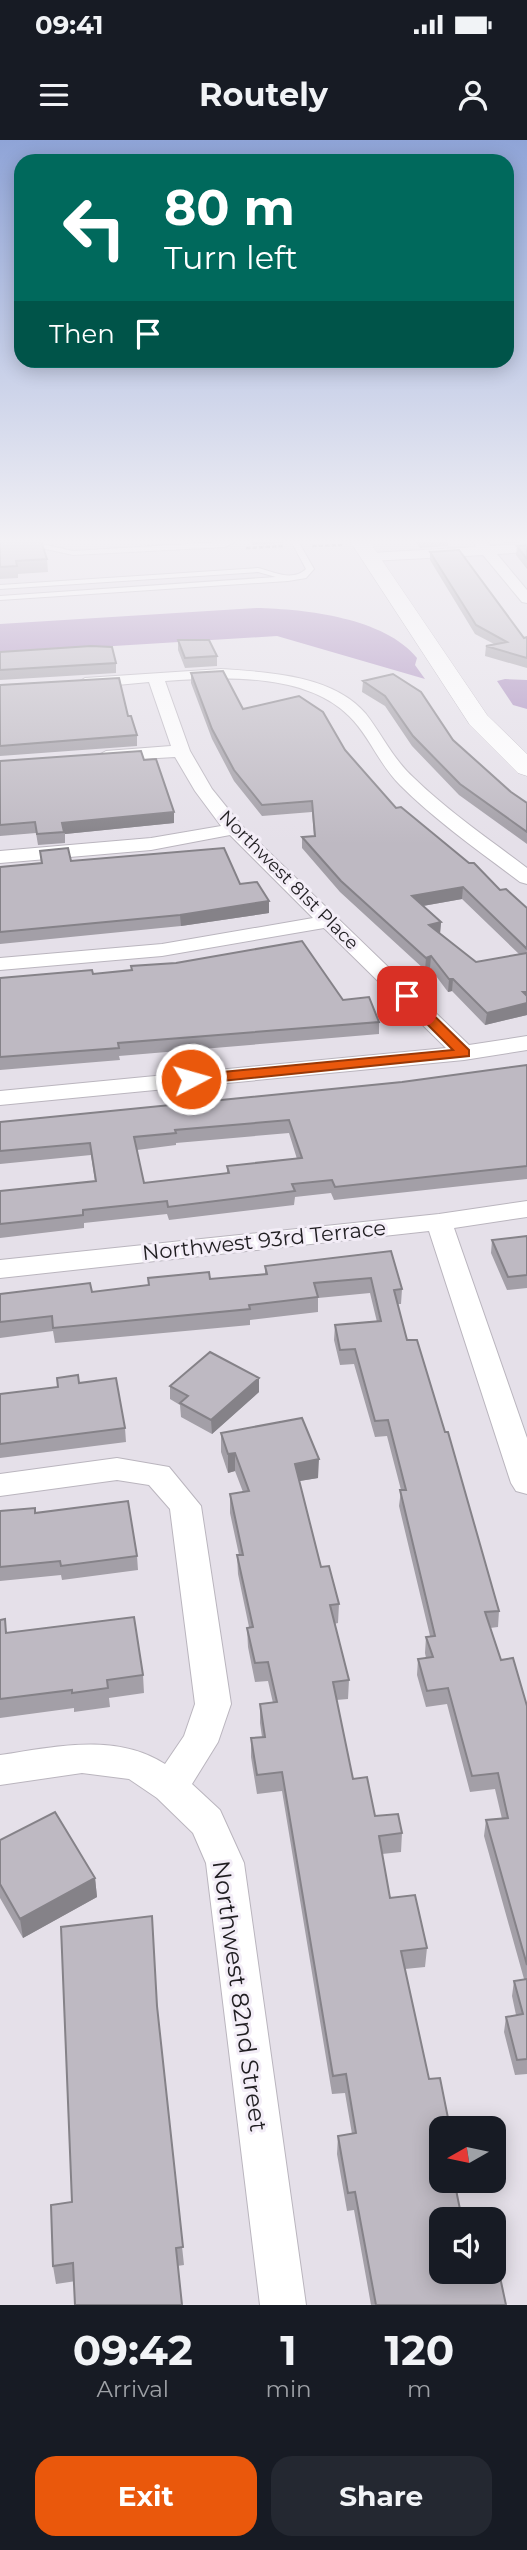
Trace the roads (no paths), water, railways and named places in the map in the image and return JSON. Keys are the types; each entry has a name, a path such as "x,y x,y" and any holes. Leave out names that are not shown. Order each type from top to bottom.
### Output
{"street":[{"path":"429,642 478,720 527,768"},
{"path":"449,642 467,664"},
{"path":"65,684 226,673 267,677 331,696 352,709 389,764 418,793 527,878"},
{"name":"Northwest 81st Place","path":"156,678 181,751 204,791 234,830 464,1053"},
{"path":"497,708 527,743"},
{"path":"83,758 181,751"},
{"path":"0,857 151,844 234,830"},
{"path":"0,964 162,950 329,921"},
{"path":"0,1098 464,1053 527,1042"},
{"name":"Northwest 93rd Terrace","path":"0,1269 439,1222 527,1209"},
{"path":"439,1222 516,1417 527,1483"},
{"path":"0,1485 117,1469 158,1475 185,1506 213,1704 200,1742 170,1787"},
{"name":"Northwest 82nd Street","path":"0,1770 82,1758 136,1765 170,1787 207,1822 225,1863 283,2305"}]}
